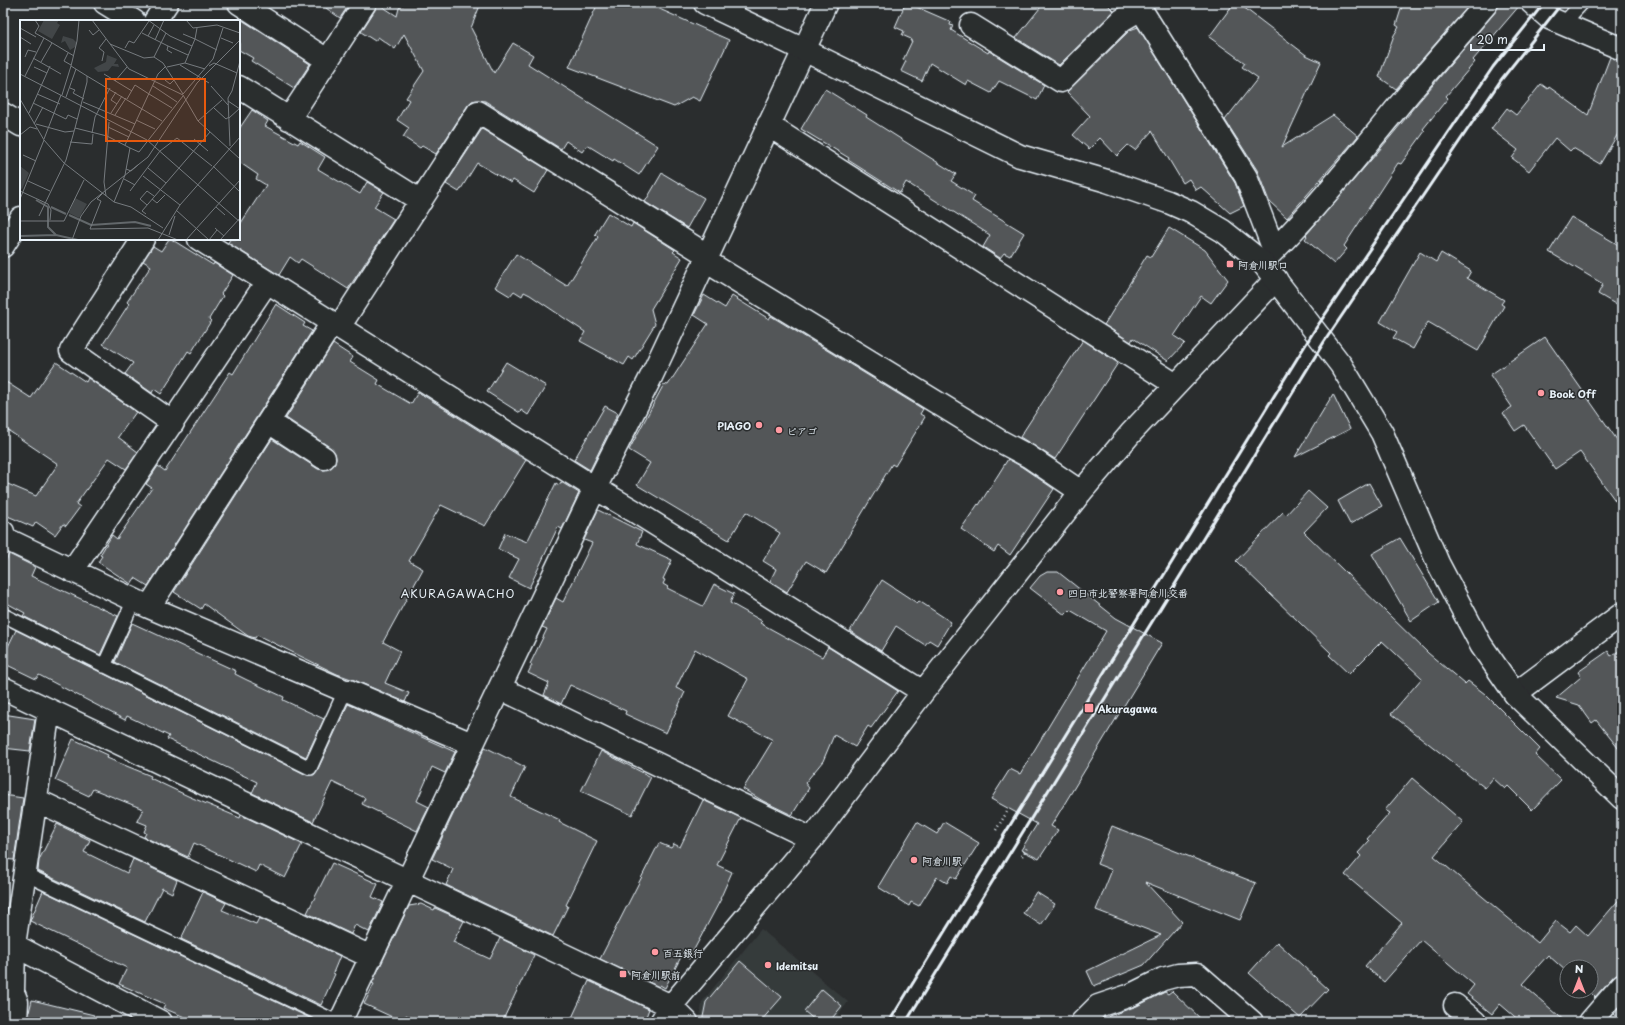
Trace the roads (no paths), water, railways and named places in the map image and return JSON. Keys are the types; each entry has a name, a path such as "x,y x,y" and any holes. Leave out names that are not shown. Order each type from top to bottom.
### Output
{"street":[{"path":"105,3 132,20"},
{"path":"156,20 167,3"},
{"path":"239,3 327,60"},
{"path":"289,119 365,3"},
{"path":"705,3 1020,156 1107,181 1173,204 1191,212 1223,232 1268,256"},
{"path":"340,1022 594,488 651,377 826,3"},
{"path":"1268,256 1312,210 1352,164 1402,102 1487,3"},
{"path":"1532,3 1549,18 1622,49"},
{"path":"971,24 1061,81 1122,20 1139,6 1246,177 1276,279 1341,365 1382,433 1442,570 1481,645 1516,694 1622,798"},
{"path":"240,89 421,201"},
{"path":"141,603 336,325 421,201 478,112 998,440 1028,456 1081,492"},
{"path":"3,114 20,125"},
{"path":"768,125 1176,385"},
{"path":"3,246 20,220"},
{"path":"142,240 71,351 172,423"},
{"path":"201,240 594,488 634,511 923,692"},
{"path":"666,1014 812,839 923,692 1081,492 1131,433 1276,279"},
{"path":"72,571 266,282"},
{"path":"269,422 324,458"},
{"path":"3,532 4,538 141,603 472,744"},
{"path":"1516,694 1622,614"},
{"path":"3,688 407,880 666,1014 687,1022"},
{"path":"500,688 812,839"},
{"path":"16,1022 16,1002 13,992 9,944 25,874 49,710"},
{"path":"36,800 371,957"},
{"path":"9,944 161,1022"},
{"path":"1082,1022 1098,1006 1131,996 1163,979 1178,975 1197,974 1252,1022"},
{"path":"1590,1022 1622,985"},
{"path":"1455,1005 1475,1022"}],"lane":[{"path":"1563,24 1582,3"},
{"path":"104,666 141,603"},
{"path":"3,615 310,768 345,691"},
{"path":"25,874 337,1022"}],"railway":[{"path":"889,1022 1314,331 1493,67 1544,3"},
{"path":"906,1022 1324,342 1501,80 1562,3"}],"place":[{"name":"阿倉川駅口","path":"1230,264"},
{"name":"Book Off","path":"1541,393"},
{"name":"PIAGO","path":"759,425"},
{"name":"ピアゴ","path":"779,430"},
{"name":"四日市北警察署阿倉川交番","path":"1060,592"},
{"name":"Akuragawa","path":"1089,708"},
{"name":"阿倉川駅","path":"914,860"},
{"name":"百五銀行","path":"655,952"},
{"name":"Idemitsu","path":"768,965"},
{"name":"阿倉川駅前","path":"623,974"}],"district":[{"name":"AKURAGAWACHO","path":"458,593"}]}
